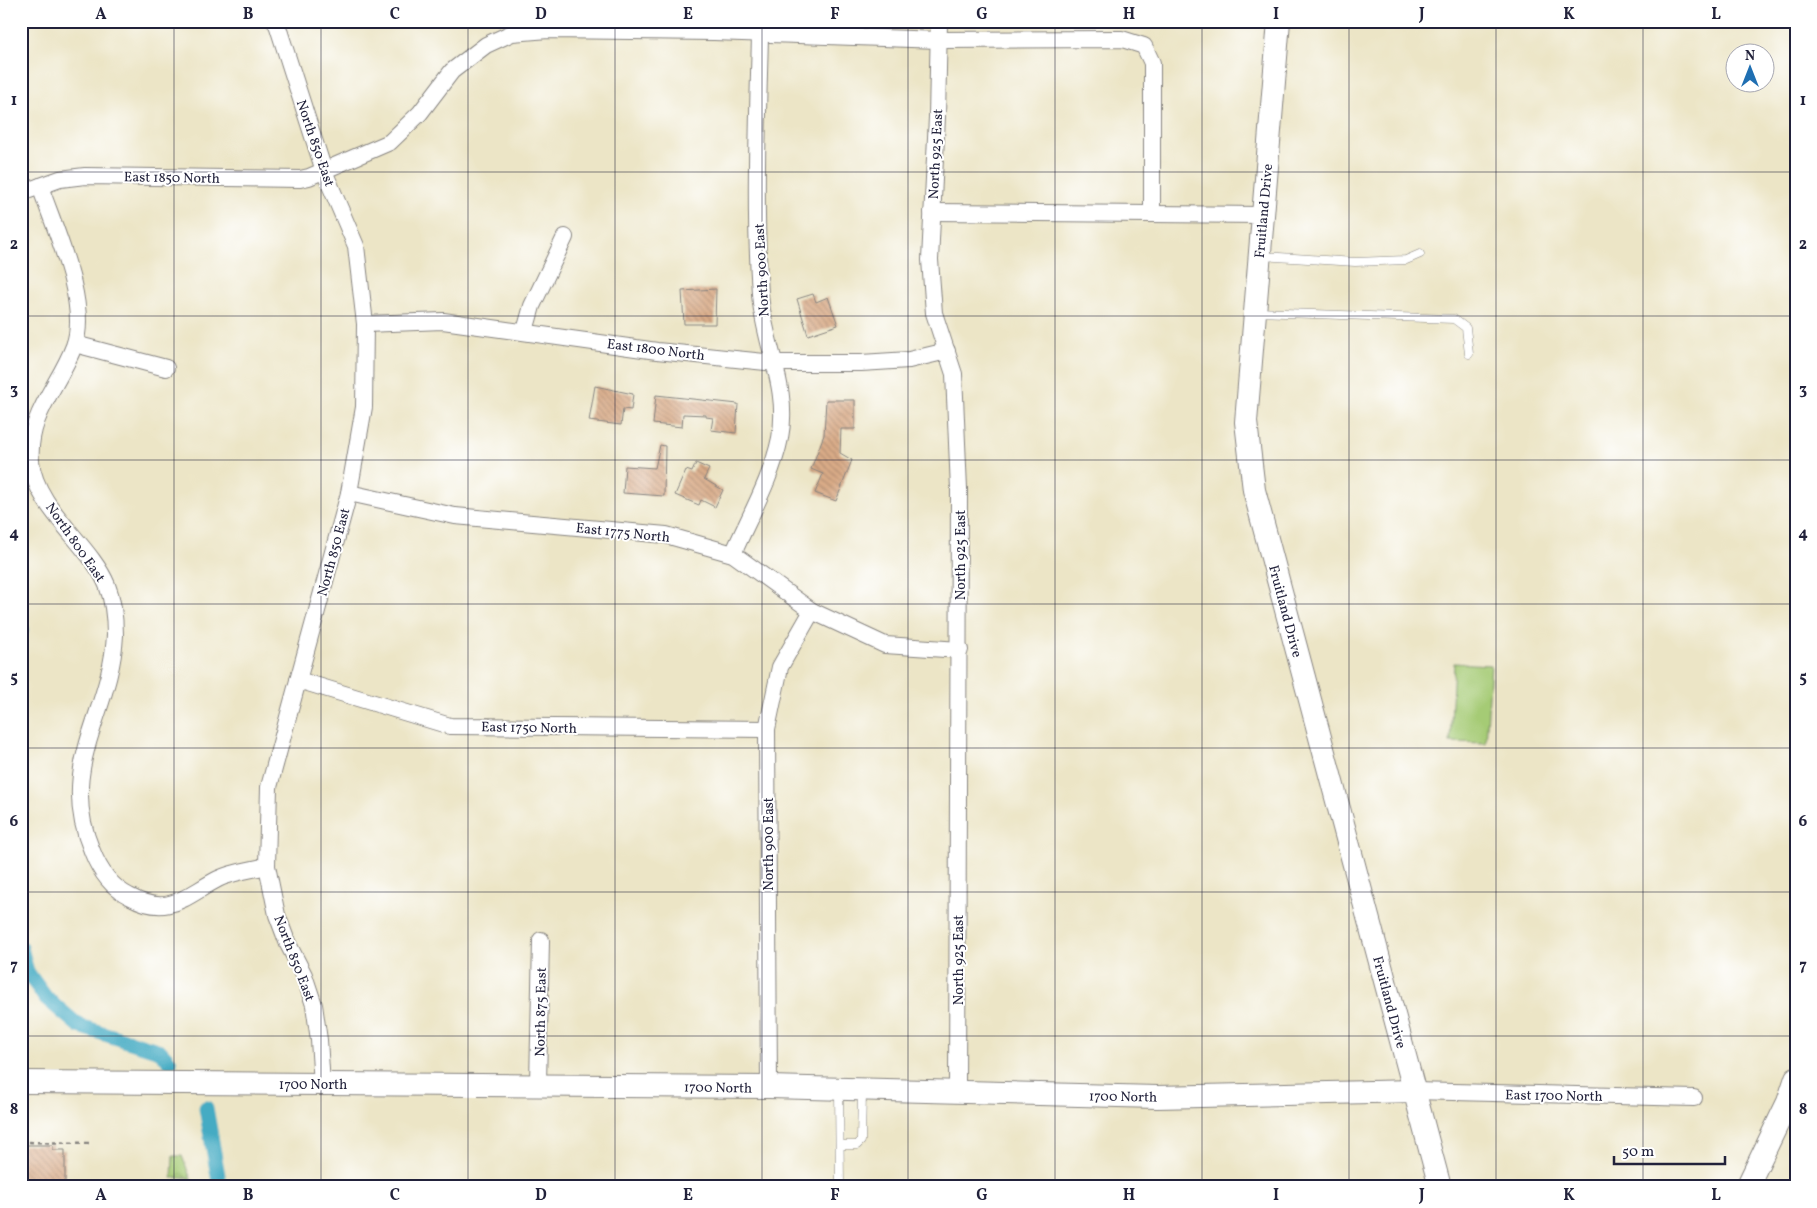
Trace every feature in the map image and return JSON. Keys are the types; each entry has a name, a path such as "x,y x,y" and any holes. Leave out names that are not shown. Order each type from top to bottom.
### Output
{"street":[{"name":"North 850 East","path":"274,21 277,24 324,171 356,246 365,324 364,407 349,493 269,787 266,866 280,922 288,944 304,975 314,1005 320,1040 322,1084"},
{"name":"North 925 East","path":"939,21 930,260 934,313 954,374 959,489 960,650 957,1093"},
{"name":"Fruitland Drive","path":"1279,21 1246,422 1254,490 1440,1187"},
{"name":"East 1850 North","path":"21,193 60,179 85,176 300,180 390,142 420,113 452,71 486,45 512,33 548,30 939,40 1122,39 1144,46 1152,63 1152,214"},
{"name":"North 900 East","path":"733,554 767,476 780,437 782,391 765,331 760,294 757,212 760,35"},
{"name":"North 800 East","path":"40,186 71,277 77,301 78,322 75,344 64,368 38,412 31,436 31,462 37,487 107,585 113,611 115,635 110,667 84,752 79,790 84,825 98,866 112,884 129,896 164,906 180,903 219,878 266,866"},
{"path":"932,212 1263,215"},
{"path":"525,331 532,306 565,237"},
{"name":"East 1800 North","path":"365,324 443,321 657,351 775,363 861,364 909,360 947,351"},
{"path":"75,344 166,368"},
{"name":"East 1775 North","path":"349,493 455,516 666,535 733,554 812,611 886,645 960,650"},
{"name":"North 900 East","path":"769,1087 767,729 780,667 812,611"},
{"name":"East 1750 North","path":"298,680 450,726 767,729"},
{"name":"North 875 East","path":"538,1084 541,940"},
{"path":"1746,1187 1788,1102 1796,1078"},
{"name":"1700 North","path":"21,1082 769,1087 1157,1097 1414,1091"},
{"name":"East 1700 North","path":"1414,1091 1694,1098"}],"lane":[{"path":"1260,256 1355,262 1406,260 1420,254"},
{"path":"1254,312 1454,319 1466,328 1469,354"},
{"path":"839,1089 840,1187"},
{"path":"840,1145 857,1145 861,1141 862,1090"}],"path":[{"path":"21,1142 90,1143"}],"green space":[{"path":"1454,663 1491,665 1486,743 1450,742"},
{"path":"173,1156 182,1156 194,1187 188,1187 188,1178 172,1178"}],"building":[{"path":"716,289 715,324 684,324 682,291"},
{"path":"813,294 816,302 828,297 838,325 808,335 797,299"},
{"path":"595,386 633,394 631,410 623,409 621,425 589,421"},
{"path":"656,395 738,404 736,433 711,430 713,418 706,417 706,415 683,414 682,427 653,424"},
{"path":"826,400 855,400 855,429 841,429 840,453 852,460 836,501 815,493 823,474 811,469 824,435"},
{"path":"660,445 665,446 664,496 623,493 625,466 655,468"},
{"path":"696,463 709,469 704,479 723,490 715,507 701,500 699,505 675,495 686,470 692,472"},
{"path":"23,1145 53,1145 53,1150 65,1150 65,1187 21,1187"}],"waterway":[{"path":"21,948 27,972 46,998 79,1026 160,1051 170,1062"},
{"path":"206,1108 220,1187"}]}
